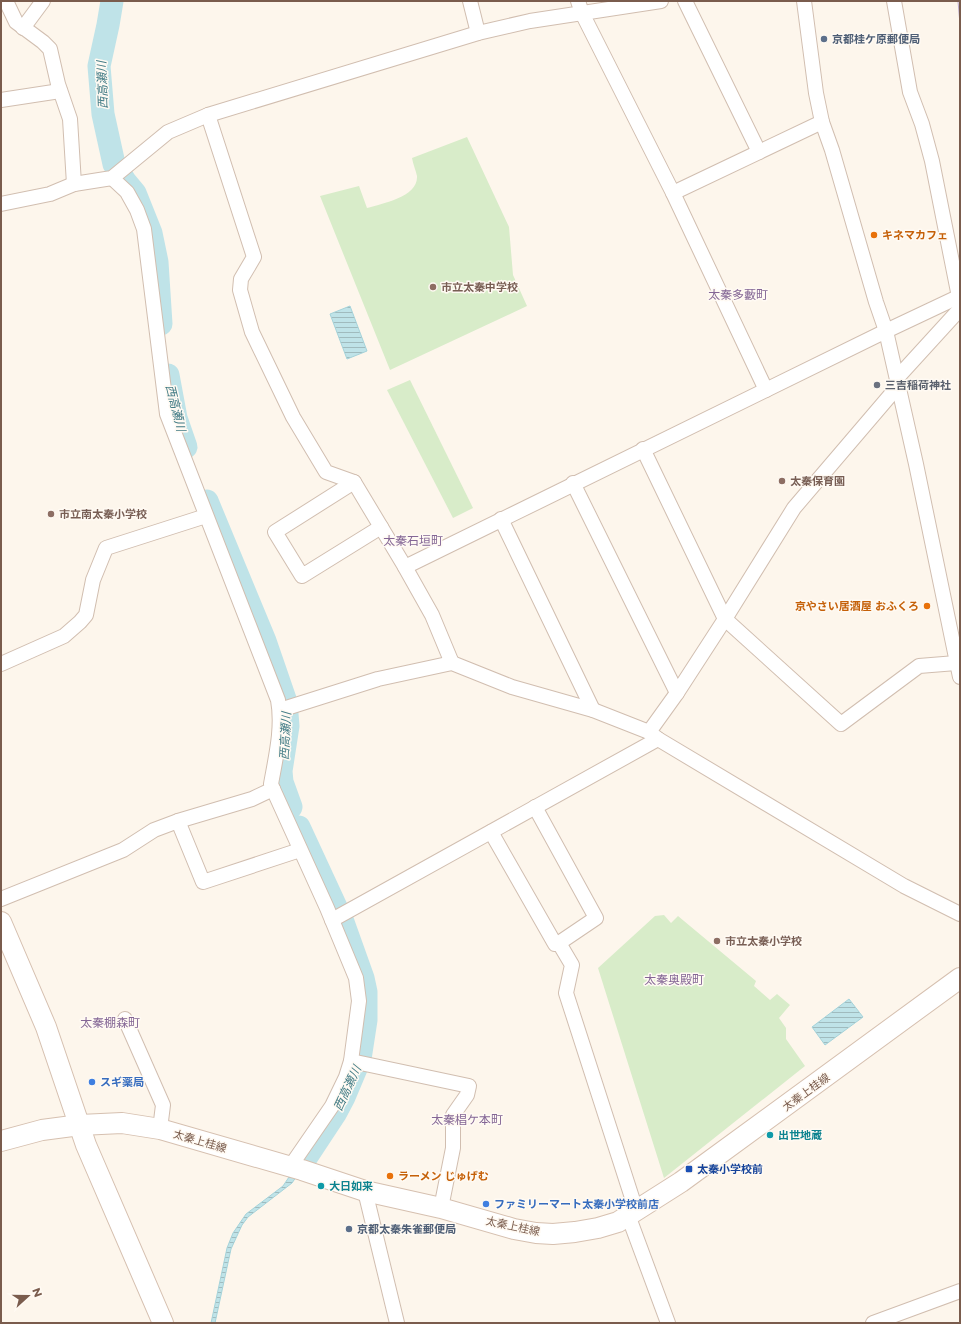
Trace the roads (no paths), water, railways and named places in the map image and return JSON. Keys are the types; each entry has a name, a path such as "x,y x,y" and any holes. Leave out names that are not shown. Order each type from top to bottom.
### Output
{"main road":[{"path":"1,922 46,1027 86,1144 163,1323"},
{"name":"太秦上桂線","path":"1,1141 42,1130 80,1125 122,1123 160,1129 365,1191 440,1208 514,1229 553,1234 598,1228 618,1222 681,1182 741,1140 960,978"}],"street":[{"path":"6,1 16,22 50,49 60,91 70,119 74,184"},
{"path":"23,28 43,1"},
{"path":"470,1 478,33"},
{"path":"1,204 50,194 74,184 117,173 168,132 208,115 478,33 580,7 661,1"},
{"path":"685,1 759,152"},
{"path":"804,1 816,93 822,122 832,150 876,302 886,331 936,558 960,677"},
{"path":"332,920 535,807 654,735 677,693 794,508 898,381 960,301 932,162 922,124 910,92 894,1"},
{"path":"580,7 673,192 766,390"},
{"path":"1,100 60,91"},
{"path":"208,115 254,257 241,279 240,290 252,332 293,416 326,472 354,482 432,615 452,663"},
{"path":"673,192 822,122"},
{"path":"117,173 137,210 144,229 167,414 278,700 285,709"},
{"path":"405,567 500,519 886,331 960,301"},
{"path":"643,449 725,619 841,724 919,666 956,663"},
{"path":"354,482 276,532 302,576 381,527"},
{"path":"574,483 677,693"},
{"path":"1,664 64,636 80,622 86,615 93,580 106,548 206,516"},
{"path":"500,519 593,710"},
{"path":"285,709 378,679 452,663 512,687 593,710 654,735 904,886 960,914"},
{"path":"285,709 271,784 332,920 356,978 359,1001 351,1062 346,1077 332,1106 296,1169"},
{"path":"1,899 123,850 154,830 178,821 252,799 273,789"},
{"path":"491,832 555,944 559,943 596,918 535,807"},
{"path":"178,821 203,882 300,850"},
{"path":"559,943 572,965 566,993 632,1213 668,1323"},
{"path":"125,1019 163,1105 160,1129"},
{"path":"351,1062 468,1086 467,1094 453,1115 453,1148 440,1208"},
{"path":"365,1191 396,1323"},
{"path":"873,1323 959,1295"}],"water":[{"path":"350,306 367,351 347,359 330,314"},
{"path":"849,999 863,1017 825,1045 812,1027"},
{"path":"321,1129 326,1133 292,1183 248,1217 242,1225 231,1249 215,1323 211,1323 227,1248 233,1233 246,1214 283,1186"}],"waterway":[{"name":"西高瀬川","path":"112,1 99,66 103,114 114,164 135,193 151,233 157,262 161,324"},
{"name":"西高瀬川","path":"168,375 176,418 186,447"},
{"name":"西高瀬川","path":"207,501 265,641 286,702 288,726 281,771 282,782 291,807"},
{"name":"西高瀬川","path":"299,827 343,922 363,978 366,992 366,1020 360,1059 335,1114 306,1158"}],"tram line":[{"path":"958,1 960,24"}],"place":[{"name":"京都桂ケ原郵便局","path":"824,39"},
{"name":"キネマカフェ","path":"874,235"},
{"name":"市立太秦中学校","path":"433,287"},
{"name":"三吉稲荷神社","path":"877,385"},
{"name":"太秦保育園","path":"782,481"},
{"name":"市立南太秦小学校","path":"51,514"},
{"name":"京やさい居酒屋 おふくろ","path":"927,606"},
{"name":"市立太秦小学校","path":"717,941"},
{"name":"スギ薬局","path":"92,1082"},
{"name":"出世地蔵","path":"770,1135"},
{"name":"太秦小学校前","path":"689,1169"},
{"name":"ラーメン じゅげむ","path":"390,1176"},
{"name":"大日如来","path":"321,1186"},
{"name":"ファミリーマート太秦小学校前店","path":"486,1204"},
{"name":"京都太秦朱雀郵便局","path":"349,1229"}],"district":[{"name":"太秦多藪町","path":"738,294"},
{"name":"太秦石垣町","path":"413,540"},
{"name":"太秦奥殿町","path":"674,979"},
{"name":"太秦棚森町","path":"110,1022"},
{"name":"太秦椙ケ本町","path":"467,1119"}]}
